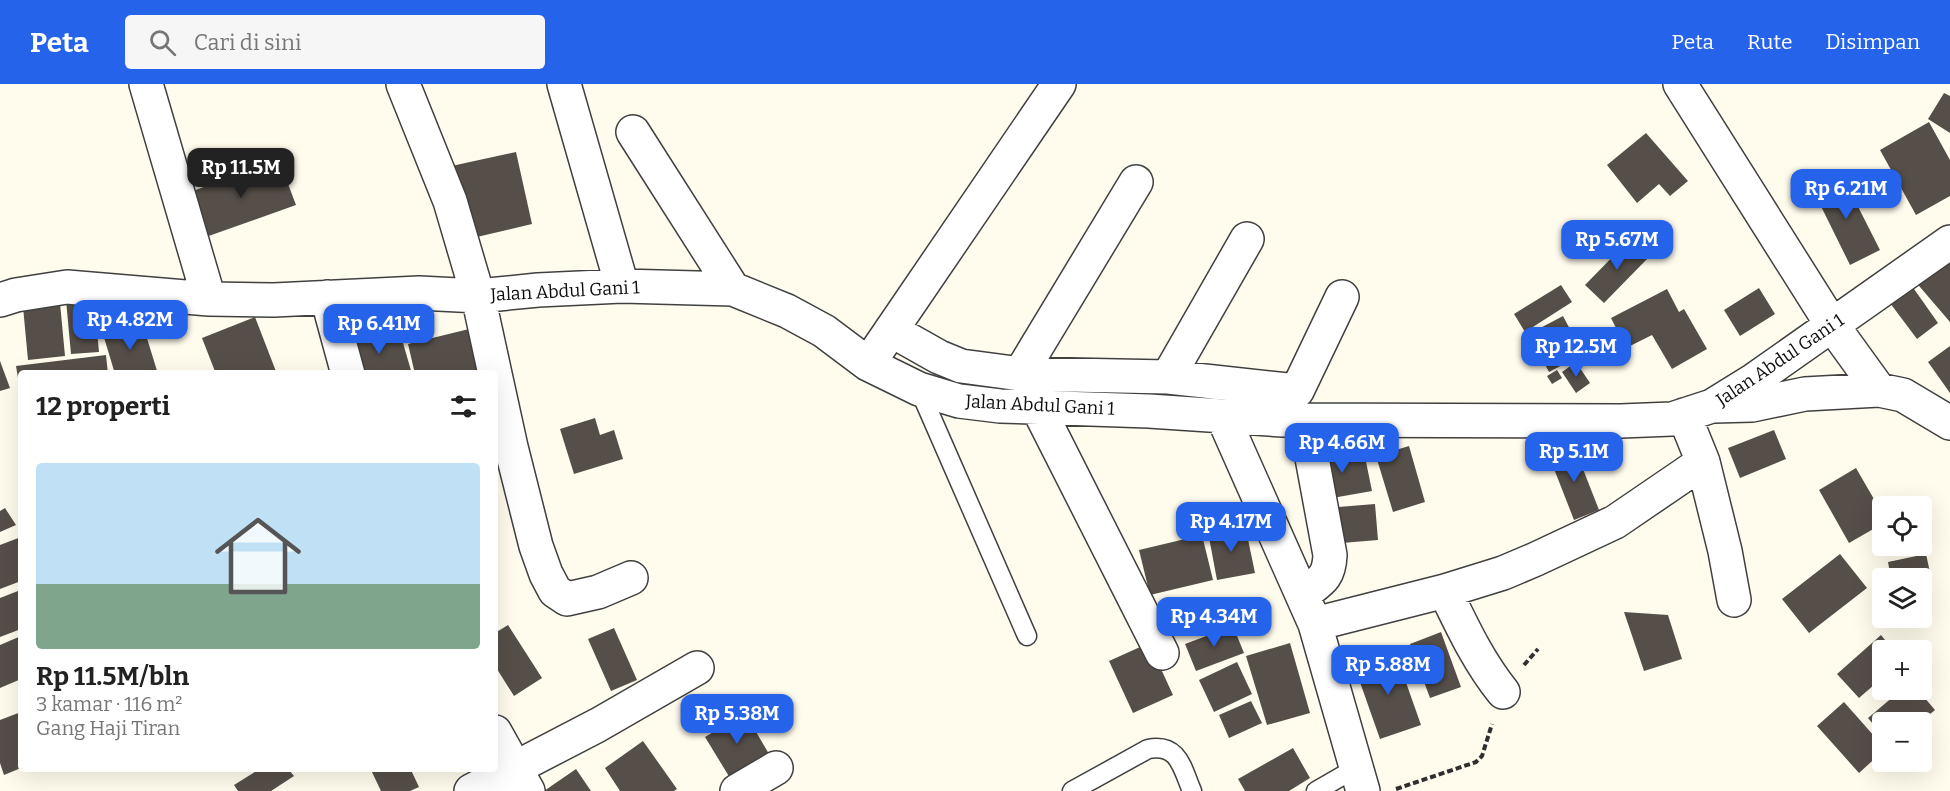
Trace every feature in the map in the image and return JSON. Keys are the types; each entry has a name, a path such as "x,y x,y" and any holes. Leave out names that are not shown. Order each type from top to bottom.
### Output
{"street":[{"path":"146,84 209,299"},
{"path":"403,84 450,201 478,296 494,370"},
{"path":"564,84 622,286"},
{"path":"868,364 1059,84"},
{"path":"1680,84 1832,325 1879,390"},
{"path":"633,132 733,290"},
{"path":"1020,374 1136,182"},
{"path":"1168,377 1247,239"},
{"name":"Jalan Abdul Gani 1","path":"0,300 16,295 67,287 209,299 274,300 419,293 478,296 538,290 622,286 733,290 787,311 815,326 868,364 919,389 959,402 1038,408 1149,411 1305,420 1621,421 1672,419 1698,410 1754,380 1950,243"},
{"path":"327,297 347,370"},
{"path":"891,330 939,357 961,366 1020,374 1168,377 1297,391 1342,297"},
{"path":"498,387 536,546 555,591 567,599 583,597 631,578"},
{"path":"1734,600 1725,551 1703,462 1698,410 1752,405 1805,394 1879,390 1903,395 1950,423"},
{"path":"1038,408 1162,653"},
{"path":"1223,417 1315,624 1360,779"},
{"path":"1302,595 1322,580 1329,570 1330,555 1305,420"},
{"path":"1315,624 1445,591 1503,573 1615,522 1703,462"},
{"path":"1445,591 1475,653 1487,673 1503,692"},
{"path":"471,791 521,779 598,725 697,668"},
{"path":"498,737 521,779"},
{"path":"737,791 776,768"}],"lane":[{"path":"919,389 1027,636"},
{"path":"1072,791 1148,749 1158,747 1175,754 1192,791"},
{"path":"1316,791 1360,779"}],"path":[{"path":"1392,791 1476,762 1482,756 1503,692 1538,649"}],"building":[{"path":"1944,93 1950,96 1950,133 1928,119"},
{"path":"1929,122 1950,160 1950,196 1916,215 1880,150"},
{"path":"1646,133 1688,181 1670,196 1659,184 1637,203 1607,165"},
{"path":"516,152 532,224 464,240 447,167"},
{"path":"279,160 296,205 203,238 187,193"},
{"path":"1842,175 1880,250 1850,265 1813,190"},
{"path":"1629,240 1648,258 1604,303 1585,285"},
{"path":"1950,249 1950,322 1914,280"},
{"path":"1907,279 1938,323 1917,339 1884,295"},
{"path":"1561,285 1572,302 1525,332 1514,314"},
{"path":"1759,288 1775,314 1740,336 1724,310"},
{"path":"1667,289 1679,312 1684,309 1707,349 1672,369 1652,335 1626,348 1611,318"},
{"path":"94,298 99,352 71,354 66,300"},
{"path":"60,303 65,356 28,360 23,307"},
{"path":"1563,316 1583,354 1549,372 1529,334"},
{"path":"255,317 275,370 214,370 202,338"},
{"path":"142,322 157,370 114,370 103,334"},
{"path":"399,329 411,370 352,370 344,345"},
{"path":"469,329 479,370 414,370 408,344"},
{"path":"1950,346 1950,393 1928,362"},
{"path":"106,355 108,370 18,370 18,378 16,366"},
{"path":"0,361 10,388 0,391"},
{"path":"1576,362 1590,383 1576,393 1562,372"},
{"path":"1557,370 1562,378 1552,384 1547,376"},
{"path":"595,418 600,435 614,430 623,459 574,474 560,429"},
{"path":"1774,430 1786,459 1740,478 1728,448"},
{"path":"1409,446 1425,502 1393,512 1376,456"},
{"path":"1574,446 1599,510 1574,520 1549,456"},
{"path":"1363,447 1372,491 1321,500 1313,456"},
{"path":"1856,468 1872,496 1872,530 1849,543 1819,490"},
{"path":"1375,504 1378,540 1330,544 1326,508"},
{"path":"5,508 16,525 0,532 0,511"},
{"path":"1245,525 1255,573 1217,580 1208,532"},
{"path":"1202,535 1213,580 1150,595 1139,550"},
{"path":"18,538 18,582 0,589 0,545"},
{"path":"1840,554 1867,588 1809,633 1782,599"},
{"path":"1926,556 1929,568 1889,568 1888,562"},
{"path":"18,591 18,630 0,637 0,598"},
{"path":"1624,612 1668,615 1682,659 1644,671"},
{"path":"508,625 542,678 514,696 498,671 498,631"},
{"path":"1233,626 1244,653 1196,671 1185,644"},
{"path":"614,628 637,680 611,691 588,639"},
{"path":"1441,632 1461,687 1430,698 1410,644"},
{"path":"1881,635 1885,640 1875,640"},
{"path":"18,637 18,680 0,688 0,645"},
{"path":"1149,643 1173,695 1133,713 1109,661"},
{"path":"1290,643 1310,713 1267,725 1246,656"},
{"path":"1872,643 1872,687 1859,698 1837,674"},
{"path":"1396,654 1421,725 1380,739 1355,668"},
{"path":"1237,662 1252,694 1214,712 1199,680"},
{"path":"1889,700 1926,700 1935,710 1932,712 1875,712"},
{"path":"1251,701 1262,723 1229,738 1219,715"},
{"path":"1844,702 1872,734 1872,761 1859,773 1817,726"},
{"path":"18,713 18,769 4,775 0,763 0,720"},
{"path":"745,713 769,754 730,778 705,737"},
{"path":"643,741 677,789 674,791 620,791 605,768"},
{"path":"1293,748 1310,778 1289,791 1245,791 1238,779"},
{"path":"576,769 591,791 544,791"},
{"path":"255,772 291,772 294,776 271,791 238,791 234,785"},
{"path":"372,772 412,772 419,787 410,791 381,791"}]}
